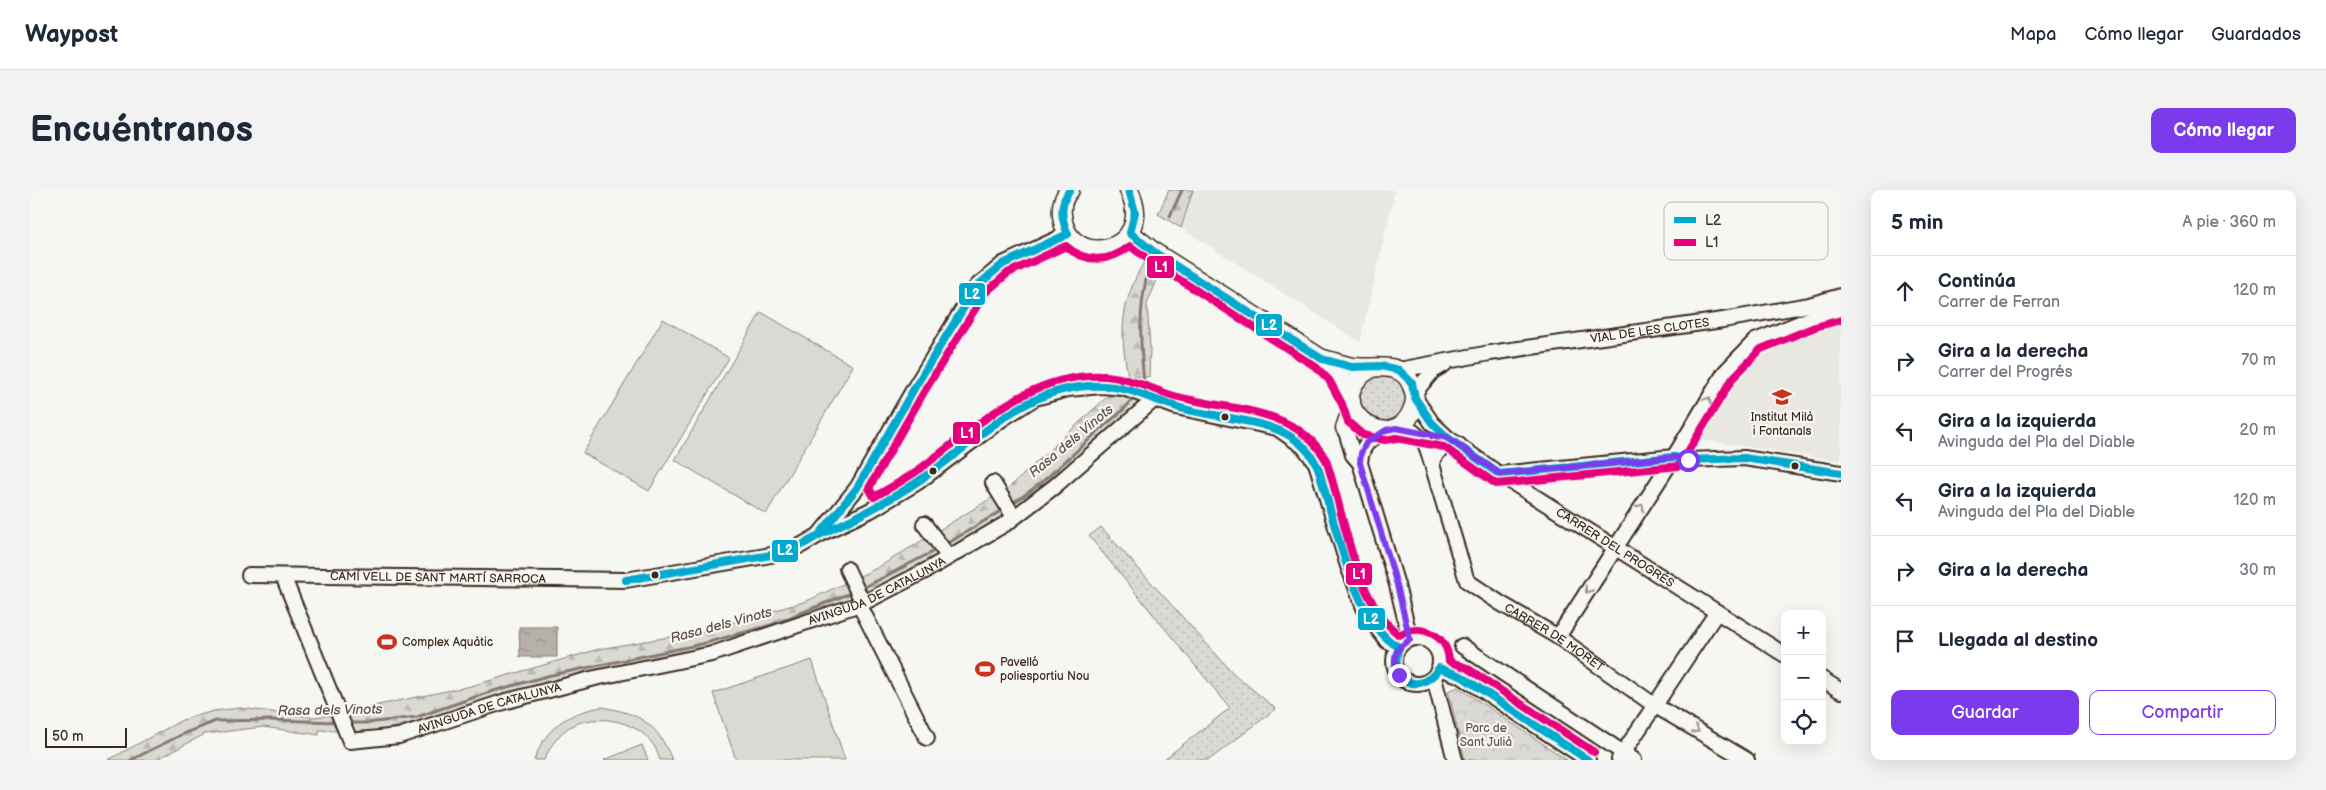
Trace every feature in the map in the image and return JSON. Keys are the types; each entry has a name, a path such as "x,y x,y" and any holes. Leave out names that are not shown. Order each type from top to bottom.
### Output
{"main road":[{"path":"1065,191 1061,207 1063,225 1068,234 1078,244 1093,250 1106,249 1117,245 1130,233 1136,220 1135,204 1129,190"},
{"path":"1130,233 1154,252 1322,359 1337,374 1361,422 1368,427 1398,429 1410,416 1415,395 1412,383 1399,370 1381,366 1372,368 1352,367 1322,359"},
{"path":"1345,428 1351,404 1352,390 1356,380 1372,368"}],"street":[{"path":"819,535 857,488 915,387 977,286 1002,264 1068,234"},
{"name":"VIAL DE LES CLOTES","path":"1399,370 1457,358 1723,320 1809,305 1841,296"},
{"path":"1558,637 1674,457 1725,372 1755,341 1812,318 1841,310"},
{"name":"VIAL DE LES CLOTES","path":"1415,395 1432,370 1457,358"},
{"path":"819,535 871,510 918,482 1002,419 1036,398 1068,388 1102,386 1123,388 1176,407 1278,428 1303,446 1316,463 1348,566 1366,613 1387,640 1405,643 1425,640 1436,648 1439,654 1433,676 1437,714 1446,760"},
{"name":"CARRER DEL PROGRÉS","path":"1415,395 1432,423 1453,441 1614,548 1781,652"},
{"name":"AVINGUDA DE CATALUNYA","path":"283,576 350,741 399,736 503,702 596,678 712,654 861,604 949,557 1014,518 1055,486 1155,399"},
{"path":"1345,428 1353,455 1360,463"},
{"path":"1398,429 1366,443 1361,453 1360,463 1397,585 1405,643 1394,661 1399,675 1411,684 1433,676 1461,676 1588,760"},
{"name":"CARRER DEL PROGRÉS","path":"1398,429 1453,441"},
{"name":"CARRER DE MORET","path":"1398,429 1424,441 1467,581 1500,604 1558,637 1654,705 1747,760"},
{"path":"1432,463 1435,453 1453,441"},
{"path":"1500,474 1674,457 1688,460 1744,458 1841,473"},
{"path":"993,483 1014,518"},
{"path":"857,488 865,504 871,510"},
{"path":"852,520 857,488"},
{"path":"846,500 852,520"},
{"path":"924,524 949,557"},
{"name":"CAMÍ VELL DE SANT MARTÍ SARROCA","path":"248,575 626,580 771,555 802,545 819,535"},
{"path":"847,569 861,604 927,738"},
{"path":"1462,646 1625,758 1654,705 1717,612"},
{"path":"1433,676 1455,760"},
{"path":"1826,682 1841,691"}],"shaded area":[{"path":"1193,190 1395,190 1360,342 1181,228"},
{"name":"Institut Milà i Fontanals","path":"1841,318 1841,461 1695,439 1753,355 1774,341"}],"green space":[{"path":"1169,190 1193,190 1181,228 1158,214"},
{"path":"1144,262 1162,268 1147,304 1150,347 1149,377 1128,376 1123,345 1124,317 1126,304"},
{"path":"761,312 853,366 766,514 675,460"},
{"path":"663,319 729,358 649,491 583,453"},
{"path":"1374,374 1397,376 1410,398 1397,420 1380,424 1360,409 1359,398 1361,389"},
{"path":"1110,394 1128,397 1139,403 1022,504 925,564 841,604 745,639 499,699 373,733 319,730 319,735 263,727 205,734 156,760 108,760 182,720 214,711 240,708 313,717 345,714 378,705 471,686 599,649 704,631 807,601 877,568 1011,486"},
{"path":"1101,527 1234,674 1276,709 1209,760 1163,760 1230,708 1089,536"},
{"path":"812,660 845,760 736,760 713,693"},
{"name":"Parc de Sant Julià","path":"1458,687 1567,760 1465,760 1448,691"},
{"path":"602,707 627,713 646,722 660,737 672,760 660,760 654,746 646,736 636,729 612,720 599,720 586,721 564,731 552,744 544,760 534,760 545,738 560,723 578,713"},
{"path":"642,745 648,760 604,760"}],"water":[{"path":"519,627 557,627 557,657 520,657"}],"waterway":[{"path":"1170,216 1182,190"},
{"name":"Rasa dels Vinots","path":"1139,390 1144,383 1141,326 1148,270"},
{"name":"Rasa dels Vinots","path":"1011,504 1054,471 1121,412 1134,397"},
{"name":"Rasa dels Vinots","path":"945,545 1004,509"},
{"name":"Rasa dels Vinots","path":"861,589 938,549"},
{"name":"Rasa dels Vinots","path":"346,723 367,723 417,717 490,692 547,676 702,644 771,625 853,592"},
{"name":"Rasa dels Vinots","path":"131,760 183,734 216,721 337,722"}],"transit line":[{"name":"L2","path":"626,580 771,555 802,545 819,535 857,488 915,387 977,286 1003,264 1068,234 1062,212 1066,195 1070,190"},
{"name":"L2","path":"1129,190 1135,212 1130,233 1154,252 1322,359 1352,367 1381,366 1399,370 1412,383 1415,398 1432,423 1448,438 1499,474 1674,457 1688,460 1744,458 1841,473"},
{"name":"L1","path":"1594,752 1467,668 1449,661 1444,644 1432,633 1416,630 1407,631 1399,635 1383,619 1370,599 1360,577 1326,460 1305,435 1277,419 1245,410 1176,396 1122,379 1106,376 1077,377 1051,383 1002,407 914,473 874,497 869,488 924,392 985,293 1008,273 1066,246 1082,256 1098,259 1114,255 1130,246 1316,367 1329,380 1342,404 1348,422 1363,435 1385,440 1396,438 1444,447 1496,484 1679,466 1733,378 1761,349 1815,327 1841,320"},
{"name":"L2","path":"819,535 905,490 939,467 1003,418 1026,404 1050,394 1075,387 1113,387 1185,409 1260,424 1285,433 1297,441 1307,450 1317,465 1342,552 1360,599 1371,619 1384,636 1399,647 1396,659 1397,668 1401,676 1407,681 1414,683 1423,682 1431,677 1439,668 1461,676 1588,760"}],"place":[{"name":"Institut Milà i Fontanals","path":"1782,397"},
{"name":"Complex Aquàtic","path":"387,642"},
{"name":"Pavelló poliesportiu Nou","path":"985,669"}],"route":[{"path":"1399,675 1394,661 1396,654 1404,642 1410,640 1397,585 1360,463 1361,453 1366,443 1386,430 1396,428 1448,438 1500,474 1674,457 1688,460"}]}
